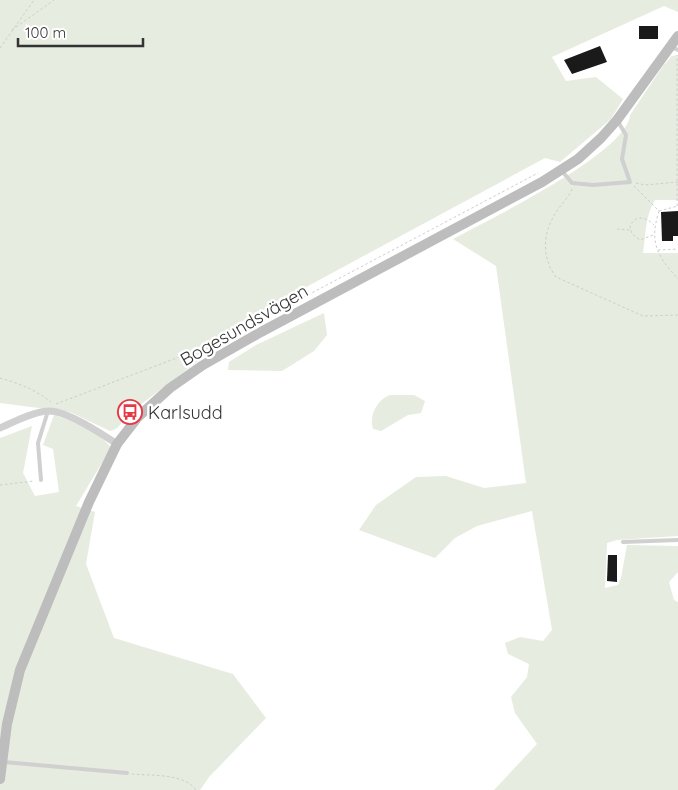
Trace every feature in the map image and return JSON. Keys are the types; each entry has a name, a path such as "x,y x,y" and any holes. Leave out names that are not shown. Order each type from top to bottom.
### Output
{"street":[{"name":"Bogesundsvägen","path":"0,779 12,696 20,670 89,502 117,444 153,403 180,380 203,365 557,172 590,148 618,120 675,49 678,36"},
{"path":"0,428 51,408 99,432 117,444"}],"lane":[{"path":"557,172 572,183 592,186 630,182 622,159 626,135 618,120"},
{"path":"41,480 38,443 51,408"},
{"path":"623,542 678,540"},
{"path":"2,761 127,773"}],"path":[{"path":"0,48 34,0"},
{"path":"10,32 54,0"},
{"path":"659,211 677,206 675,49"},
{"path":"0,378 15,382 42,395 51,408 221,341 531,176 543,171 557,172"},
{"path":"630,182 645,185 677,182"},
{"path":"630,182 659,211"},
{"path":"572,183 572,192 550,220 544,248 550,269 556,277 643,316 678,315"},
{"path":"659,211 654,225 657,250 661,260 678,279"},
{"path":"654,225 649,220 640,217 632,223 630,230 635,238 640,240 654,235"},
{"path":"618,229 630,230"},
{"path":"657,250 678,249"},
{"path":"0,485 41,480"},
{"path":"127,773 178,778 188,782 196,790"}],"shaded area":[{"path":"0,0 678,0 678,12 664,6 552,57 566,81 596,77 623,99 611,119 560,162 545,158 234,326 218,346 136,408 123,412 121,424 110,431 70,412 0,403"},
{"path":"678,55 678,200 655,200 648,219 643,253 678,253 678,536 617,540 607,543 605,588 618,585 627,545 678,546 678,572 669,582 674,600 678,602 678,790 494,790 537,744 515,713 511,697 527,677 529,664 508,654 505,643 520,637 543,641 552,630 532,511 477,526 455,538 435,558 359,530 376,505 416,477 446,476 484,488 526,483 496,266 453,239 554,184 606,148 623,130 630,115 663,66 672,56"},
{"path":"324,313 327,335 314,351 282,371 228,370 229,362 256,345"},
{"path":"390,395 414,395 425,401 421,413 408,415 381,431 373,429 372,418 375,409 381,400"},
{"path":"54,415 93,431 111,448 76,506 95,512 86,564 114,638 233,674 266,718 209,777 200,790 0,790 0,438 32,426 23,473 35,496 59,492 53,449 43,445"}],"building":[{"path":"639,26 658,26 658,39 639,39"},
{"path":"600,46 607,62 572,74 564,60"},
{"path":"678,211 678,236 673,236 673,241 662,241 661,212"},
{"path":"608,555 617,555 617,582 607,581"}],"place":[{"name":"Karlsudd","path":"130,412"}]}
